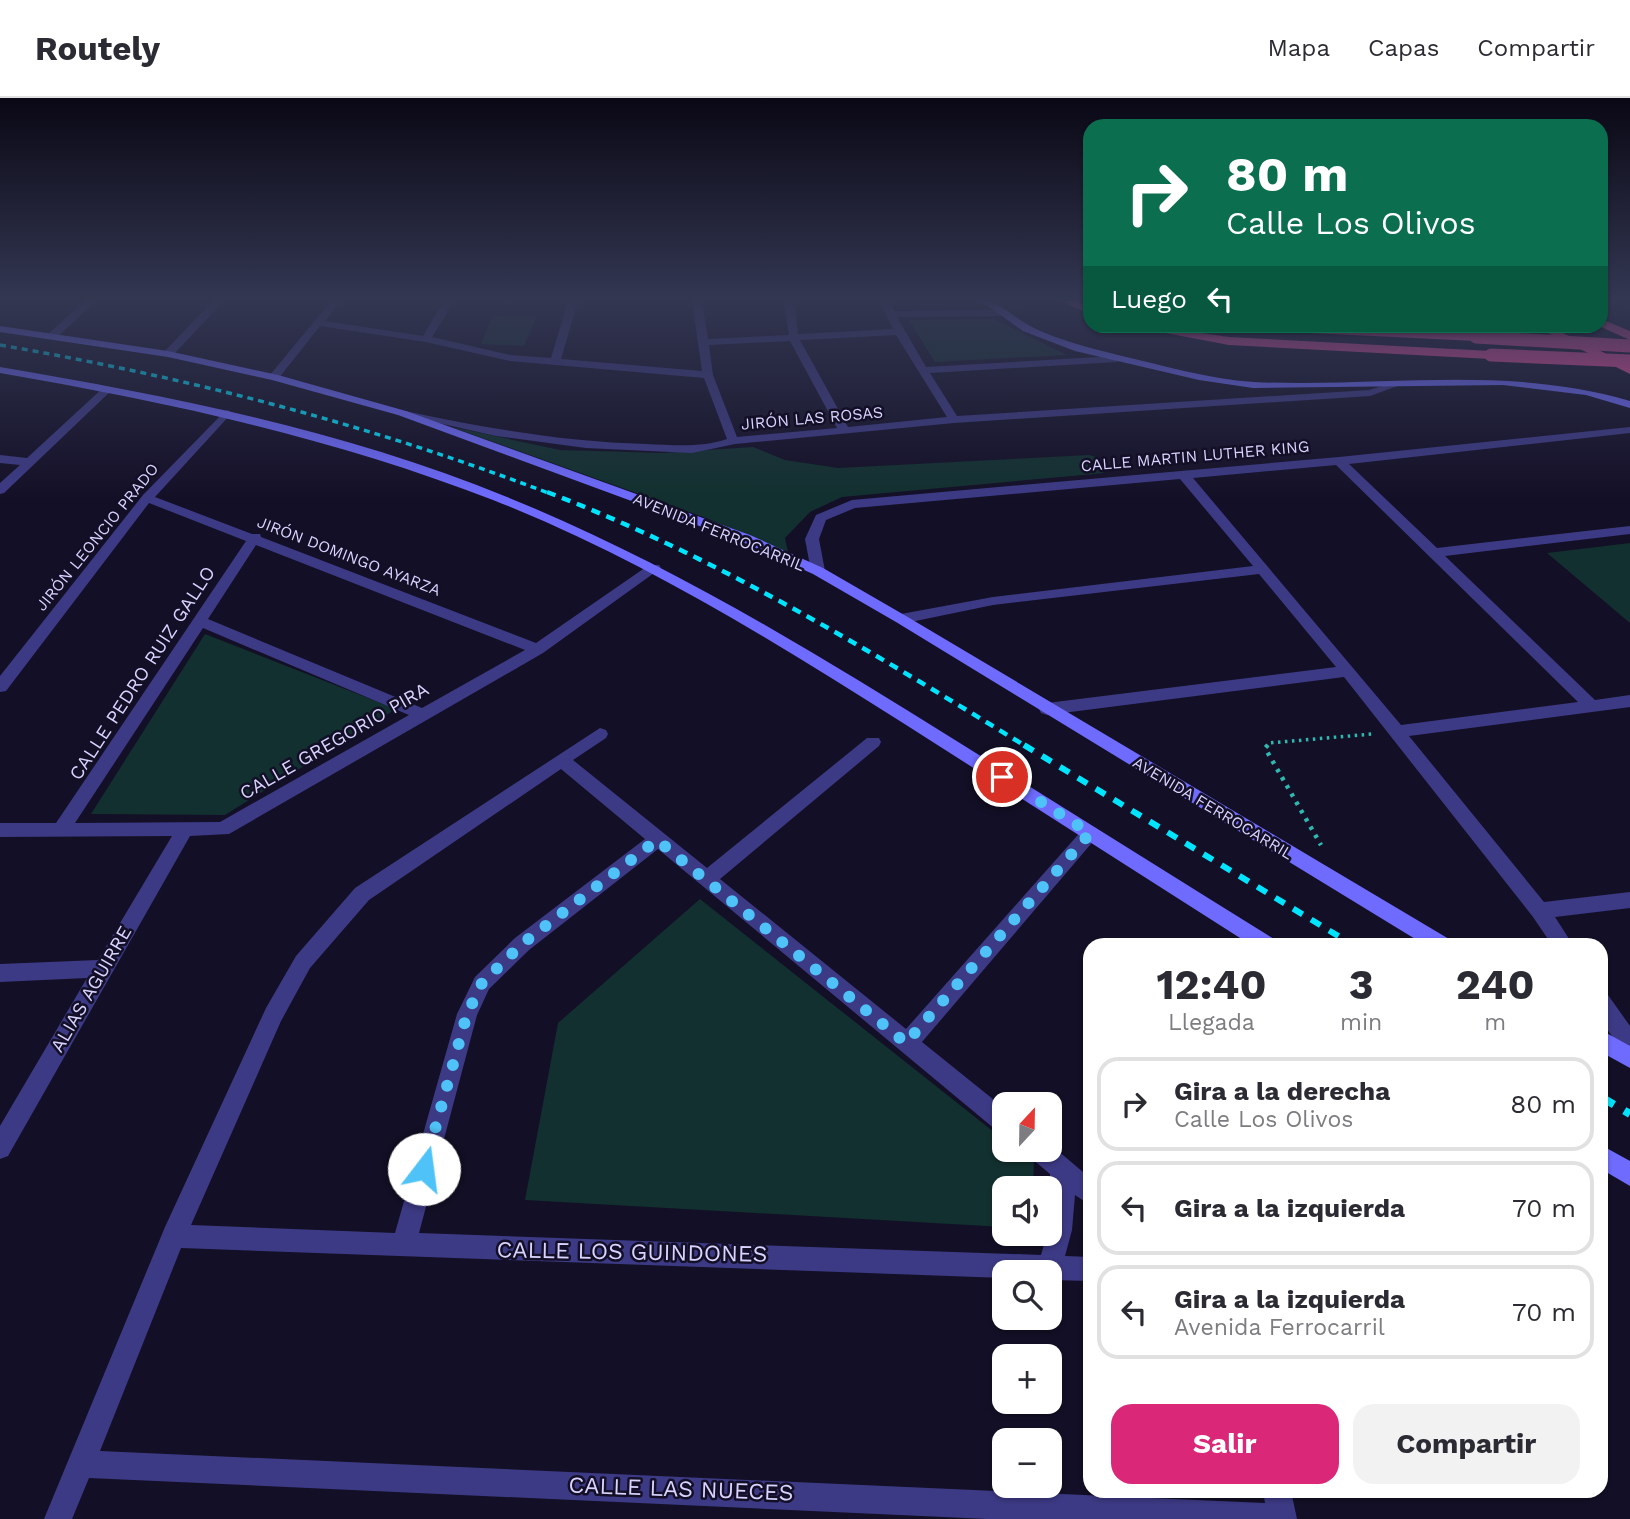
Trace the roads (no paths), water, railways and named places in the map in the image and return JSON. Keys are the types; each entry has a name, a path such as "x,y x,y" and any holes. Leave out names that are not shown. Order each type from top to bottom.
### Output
{"main road":[{"name":"AVENIDA FERROCARRIL","path":"227,367 274,377 402,413 745,538 818,571 1430,938"},
{"path":"1154,367 1253,385 1529,384 1587,392 1630,405"},
{"path":"0,370 109,388 307,432 499,498 654,568 803,652 1257,938"},
{"path":"1608,1044 1630,1058"},
{"path":"1608,1160 1630,1174"}],"street":[{"path":"274,377 282,367"},
{"path":"610,367 708,375"},
{"path":"707,367 733,441"},
{"path":"810,367 845,431"},
{"path":"921,367 954,421"},
{"path":"923,370 970,367"},
{"name":"JIRÓN LAS ROSAS","path":"402,413 538,442 605,448 710,448 733,441 954,421 1370,393 1395,385"},
{"path":"0,490 109,388"},
{"name":"JIRÓN LEONCIO PRADO","path":"0,687 147,498 226,413"},
{"name":"CALLE MARTIN LUTHER KING","path":"818,571 812,539 821,518 852,504 1339,461 1630,430"},
{"path":"0,458 29,462"},
{"path":"1339,461 1593,707"},
{"path":"1183,474 1348,671 1540,911 1558,938"},
{"name":"JIRÓN DOMINGO AYARZA","path":"147,498 255,537 538,649"},
{"path":"1433,553 1630,530"},
{"name":"CALLE PEDRO RUIZ GALLO","path":"61,830 255,537"},
{"name":"CALLE GREGORIO PIRA","path":"0,830 223,829 538,649 654,568"},
{"path":"901,619 993,601 1263,569"},
{"path":"200,621 422,714"},
{"path":"1047,709 1348,671"},
{"path":"1396,732 1630,701"},
{"path":"58,1519 174,1236 273,1015 303,962 362,894 600,734"},
{"path":"706,880 873,742"},
{"path":"561,760 992,1112"},
{"name":"ALIAS AGUIRRE","path":"0,1148 101,969 184,831"},
{"path":"906,1043 1090,833"},
{"path":"403,1246 467,1014 482,983 522,944 657,840"},
{"path":"1540,911 1630,900"},
{"path":"0,973 101,969"},
{"path":"1608,1012 1630,1044"},
{"path":"1055,1162 1083,1187"},
{"path":"1052,1260 1064,1218 1061,1167"},
{"name":"CALLE LOS GUINDONES","path":"174,1236 992,1264"},
{"name":"CALLE LOS GUINDONES","path":"1062,1268 1083,1269"},
{"name":"CALLE LAS NUECES","path":"80,1464 1281,1509"}],"railway":[{"path":"118,367 211,388 347,425 551,494"},
{"path":"547,492 610,518 733,576 911,676 1027,747"},
{"path":"1024,745 1341,938"},
{"path":"1608,1101 1630,1114"}]}
